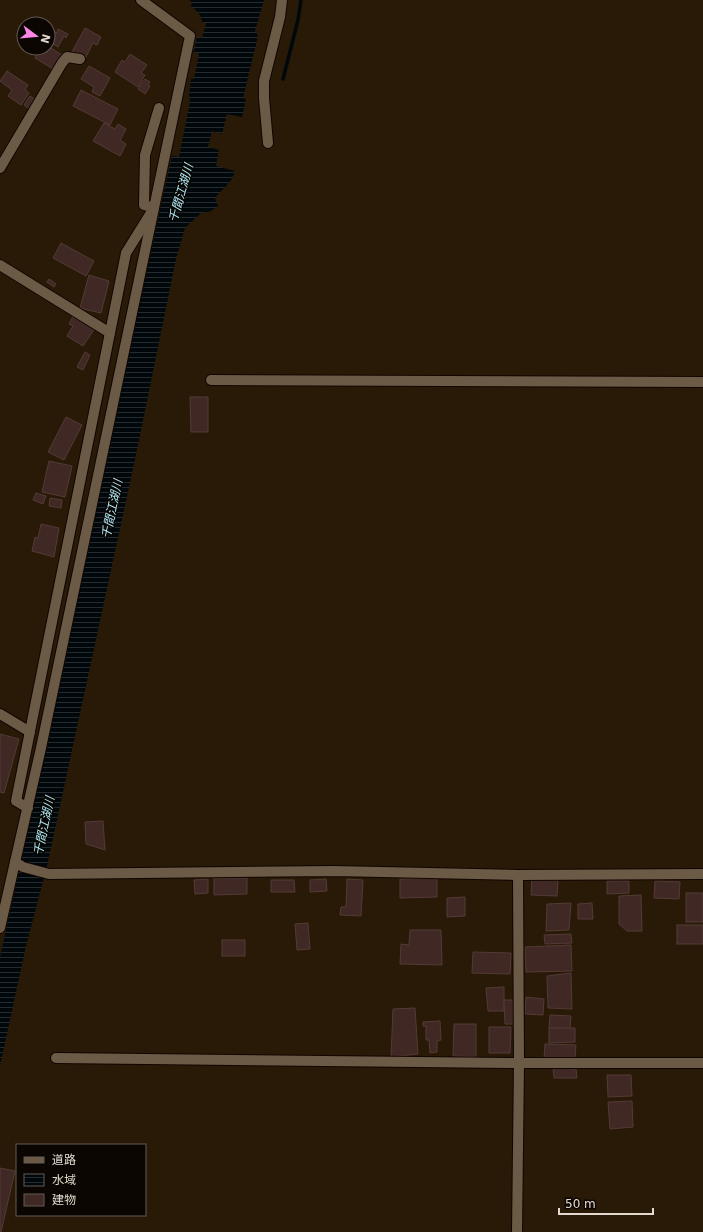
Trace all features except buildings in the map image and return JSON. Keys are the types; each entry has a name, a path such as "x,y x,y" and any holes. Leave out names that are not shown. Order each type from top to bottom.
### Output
{"street":[{"path":"0,928 19,864 28,808 190,36 141,0"},
{"path":"268,143 264,81 280,18 282,0"},
{"path":"0,168 62,63 67,57 80,60"},
{"path":"154,208 144,205 145,155 159,108"},
{"path":"28,808 16,801 126,253 154,208"},
{"path":"0,265 110,333"},
{"path":"211,380 703,382"},
{"path":"0,714 30,732"},
{"path":"19,864 49,874 334,871 518,875 703,874"},
{"path":"517,1232 519,1063 518,875"},
{"path":"56,1058 519,1063 703,1063"}],"water":[{"name":"千間江湖川","path":"189,0 264,0 255,31 258,36 243,98 246,99 242,117 227,114 222,134 212,131 208,147 219,150 216,166 235,171 229,182 215,198 218,206 211,211 201,213 185,228 176,259 137,450 47,866 26,946 0,1066 0,957 49,736 116,410 172,156 179,157 190,102 189,95 191,79 194,79 199,54 194,52 197,37 202,38 206,23 202,22 200,15 191,6 192,2"}],"waterway":[{"path":"283,79 298,20 301,0"}]}
